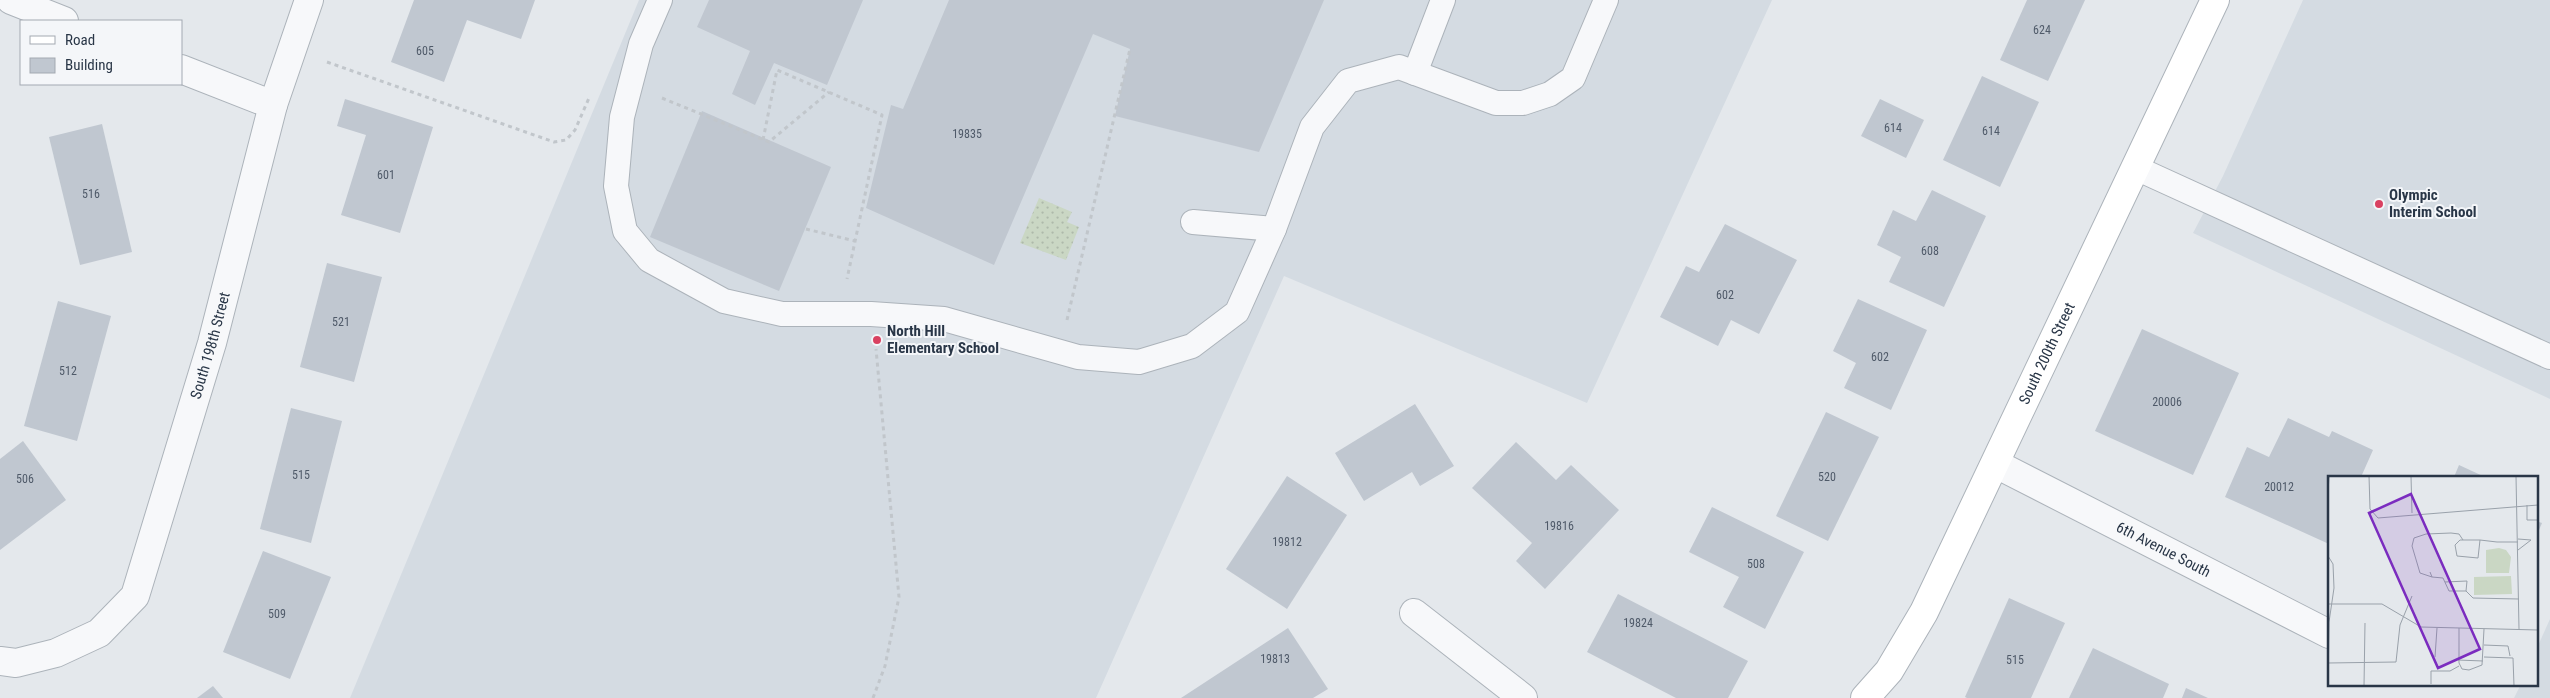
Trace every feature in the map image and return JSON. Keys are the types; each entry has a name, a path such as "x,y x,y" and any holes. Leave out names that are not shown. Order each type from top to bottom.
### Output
{"street":[{"path":"11,0 61,20"},
{"name":"South 198th Street","path":"0,662 16,663 56,653 99,633 135,596 212,343 273,105 309,0"},
{"name":"South 200th Street","path":"1865,698 1889,671 1924,612 1996,464 2214,0"},
{"path":"182,68 273,105"},
{"name":"6th Avenue South","path":"1996,464 2328,633"},
{"path":"1414,613 1523,698"}],"lane":[{"path":"660,0 641,44 622,117 616,186 625,231 649,260 724,300 782,314 871,314 944,319 1078,357 1139,362 1192,346 1237,312 1274,229 1312,127 1348,81 1399,67 1496,102 1523,103 1550,94 1573,78 1606,0"},
{"path":"1415,73 1443,0"},
{"path":"2136,168 2550,357"},
{"path":"1193,222 1274,229"}],"path":[{"path":"291,49 554,142 566,140 575,130 593,89 599,83 630,84 769,142 829,92"},
{"path":"1060,352 1130,49"},
{"path":"763,140 776,70 882,115 840,314"},
{"path":"806,229 855,241"},
{"path":"871,314 899,597 886,666 873,698"}],"shaded area":[{"name":"North Hill Elementary School","path":"639,0 1772,0 1587,403 1284,276 1096,698 350,698"},
{"name":"Olympic Interim School","path":"2303,0 2550,0 2550,399 2193,233 2223,176"},
{"path":"2550,619 2550,698 2514,698 2520,686 2538,686 2538,646"}],"green space":[{"path":"1039,198 1072,212 1067,222 1079,227 1066,260 1020,243"}],"building":[{"path":"414,0 535,0 521,39 467,20 444,82 391,62"},
{"path":"709,0 863,0 827,85 774,63 755,105 732,94 750,51 697,27"},
{"path":"949,0 1324,0 1259,152 1115,116 1130,49 1093,34 994,265 866,208 891,105 903,109"},
{"path":"2027,0 2085,0 2048,81 2000,60"},
{"path":"1982,76 2039,102 2000,187 1943,160"},
{"path":"345,99 433,127 400,233 341,215 366,135 337,126"},
{"path":"1880,99 1924,120 1906,158 1861,136"},
{"path":"702,111 831,167 779,291 650,237"},
{"path":"102,124 132,252 80,265 49,137"},
{"path":"1932,190 1986,216 1944,307 1889,282 1901,257 1877,245 1893,210 1916,221"},
{"path":"1725,224 1797,260 1759,334 1731,320 1718,346 1660,317 1686,266 1699,272"},
{"path":"327,263 382,277 354,382 300,367"},
{"path":"1858,299 1927,330 1891,410 1844,388 1856,363 1833,351"},
{"path":"58,301 111,316 77,441 24,426"},
{"path":"2142,329 2239,373 2193,475 2095,431"},
{"path":"1415,404 1454,466 1420,486 1412,472 1364,501 1335,453"},
{"path":"291,408 342,421 311,543 260,529"},
{"path":"1826,412 1879,437 1828,541 1776,516"},
{"path":"2288,418 2329,437 2332,431 2373,450 2361,476 2328,476 2328,544 2225,497 2247,447 2269,457"},
{"path":"23,441 66,500 0,550 0,459"},
{"path":"1516,442 1556,480 1571,465 1619,510 1545,589 1516,561 1532,543 1472,488"},
{"path":"2459,465 2483,476 2454,476"},
{"path":"1287,476 1347,515 1287,609 1226,569"},
{"path":"1712,507 1804,552 1765,629 1723,607 1739,577 1689,552"},
{"path":"2538,522 2542,523 2538,532"},
{"path":"263,551 331,577 290,679 223,652"},
{"path":"1618,594 1748,661 1728,698 1676,698 1587,652"},
{"path":"2009,598 2065,623 2031,698 1967,698 1965,697"},
{"path":"1288,628 1328,689 1313,698 1181,698"},
{"path":"2093,648 2169,684 2163,698 2069,698"},
{"path":"213,686 223,698 197,698"},
{"path":"2186,688 2208,698 2182,698"}],"place":[{"name":"Olympic Interim School","path":"2379,204"},
{"name":"North Hill Elementary School","path":"877,340"}]}
